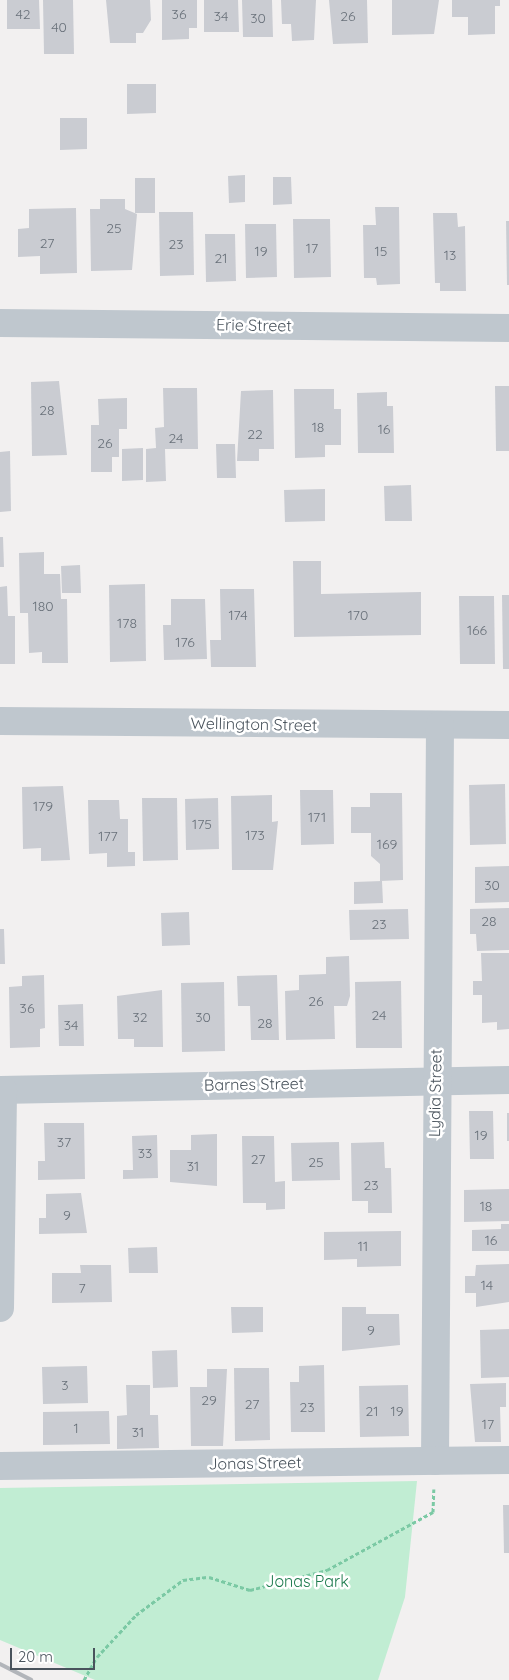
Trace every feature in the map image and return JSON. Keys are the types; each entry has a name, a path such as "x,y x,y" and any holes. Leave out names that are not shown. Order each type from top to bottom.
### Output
{"street":[{"name":"Erie Street","path":"0,323 509,328"},
{"name":"Wellington Street","path":"0,721 509,725"},
{"name":"Lydia Street","path":"435,1461 435,1080 440,725"},
{"name":"Barnes Street","path":"2,1090 509,1080"},
{"path":"0,1308 2,1090"},
{"name":"Jonas Street","path":"0,1466 509,1460"}],"path":[{"path":"84,1680 97,1657 136,1615 183,1580 209,1577 250,1590 285,1584 355,1558 434,1512 435,1461"}],"green space":[{"name":"Jonas Park","path":"417,1481 405,1597 378,1680 95,1680 0,1640 0,1488"}],"building":[{"path":"7,0 39,0 40,29 7,29"},
{"path":"43,0 73,0 74,54 44,54"},
{"path":"106,0 150,0 151,20 143,33 136,33 136,43 110,43"},
{"path":"162,0 197,0 197,28 189,28 189,39 162,40"},
{"path":"204,0 238,0 239,32 204,32"},
{"path":"242,0 272,0 273,37 243,37"},
{"path":"281,0 316,0 314,40 292,41 291,24 282,24"},
{"path":"329,0 367,0 368,43 333,44"},
{"path":"392,0 439,0 434,34 392,35"},
{"path":"452,0 500,0 500,6 495,6 495,34 468,35 468,17 452,17"},
{"path":"127,84 156,84 156,113 127,114"},
{"path":"60,118 87,118 87,149 60,150"},
{"path":"245,175 245,202 229,203 228,176"},
{"path":"273,177 291,177 292,204 273,205"},
{"path":"135,178 155,178 155,213 135,213"},
{"path":"100,199 125,199 125,209 137,214 132,270 91,271 90,209 100,209"},
{"path":"375,207 399,207 400,284 377,285 376,278 364,278 363,225 376,225"},
{"path":"76,208 77,273 40,274 40,256 18,257 18,229 29,228 29,209"},
{"path":"159,212 193,212 194,275 160,276"},
{"path":"433,213 457,213 458,227 465,226 466,291 440,291 440,283 435,283"},
{"path":"293,219 330,219 331,277 294,278"},
{"path":"506,221 509,221 509,285 507,285"},
{"path":"245,224 276,224 277,277 246,278"},
{"path":"205,234 235,234 236,281 206,282"},
{"path":"59,381 67,455 32,456 31,382"},
{"path":"495,386 509,386 509,451 496,451"},
{"path":"163,388 197,388 198,449 165,449 166,481 146,482 146,449 156,448 155,428 164,427"},
{"path":"294,389 334,389 334,409 341,409 341,445 325,445 325,457 295,458"},
{"path":"273,390 274,449 259,449 259,461 237,461 241,391"},
{"path":"387,392 387,406 393,406 394,453 358,453 357,393"},
{"path":"127,398 127,429 119,429 119,457 112,457 112,472 91,472 91,425 99,425 98,399"},
{"path":"216,444 235,444 236,478 217,478"},
{"path":"143,448 143,480 122,481 122,449"},
{"path":"10,451 11,511 0,512 0,452"},
{"path":"411,485 412,521 385,521 384,486"},
{"path":"325,489 325,521 285,522 284,490"},
{"path":"0,537 3,537 4,567 0,567"},
{"path":"44,552 44,574 60,574 61,599 67,599 68,663 42,663 42,652 29,653 28,613 20,613 19,553"},
{"path":"293,561 321,561 321,594 421,592 421,635 294,637"},
{"path":"80,565 81,593 62,593 61,566"},
{"path":"145,584 146,661 110,662 109,585"},
{"path":"7,586 8,616 15,616 15,664 0,664 0,587"},
{"path":"220,589 254,589 256,667 211,667 210,640 221,640"},
{"path":"502,595 509,595 509,669 503,669"},
{"path":"459,596 494,596 495,664 460,664"},
{"path":"171,599 205,599 207,659 164,660 163,625 171,625"},
{"path":"505,784 506,844 470,845 469,785"},
{"path":"63,786 70,860 41,861 41,848 23,849 22,787"},
{"path":"300,790 333,790 334,844 301,845"},
{"path":"370,793 402,793 403,880 380,881 380,864 371,856 371,833 351,833 351,807 370,807"},
{"path":"272,795 272,822 278,821 273,870 232,870 231,796"},
{"path":"142,798 177,798 178,860 143,861"},
{"path":"218,798 219,849 186,850 185,799"},
{"path":"88,800 119,800 120,819 128,819 128,852 135,852 135,866 107,867 107,853 89,854"},
{"path":"509,866 509,902 475,903 475,867"},
{"path":"382,881 383,903 354,904 354,882"},
{"path":"509,908 509,950 477,951 476,934 470,934 470,909"},
{"path":"408,909 409,939 350,940 349,910"},
{"path":"189,912 190,945 162,946 161,913"},
{"path":"0,929 4,929 5,964 0,964"},
{"path":"481,953 509,953 509,1029 497,1030 497,1022 482,1023 482,995 473,995 473,981 482,981"},
{"path":"349,956 350,996 347,1006 334,1006 335,1039 286,1040 285,991 299,990 299,975 326,974 326,957"},
{"path":"44,975 45,1028 40,1029 40,1047 10,1048 9,987 22,986 22,976"},
{"path":"277,975 279,1040 251,1040 250,1006 238,1006 237,976"},
{"path":"401,981 402,1048 356,1048 355,982"},
{"path":"224,982 225,1051 182,1052 181,983"},
{"path":"162,990 163,1047 134,1047 134,1039 118,1039 117,996"},
{"path":"83,1004 84,1046 59,1046 58,1005"},
{"path":"469,1111 493,1111 494,1159 470,1159"},
{"path":"507,1113 509,1113 509,1141 507,1141"},
{"path":"44,1123 84,1123 85,1179 38,1180 38,1161 45,1161"},
{"path":"217,1134 217,1186 170,1182 170,1150 191,1150 191,1135"},
{"path":"157,1135 158,1178 123,1179 123,1170 133,1170 132,1136"},
{"path":"242,1136 274,1136 275,1182 285,1181 285,1209 266,1210 266,1203 243,1203"},
{"path":"339,1142 340,1180 292,1181 291,1143"},
{"path":"384,1142 385,1168 391,1168 392,1213 368,1213 368,1201 352,1201 351,1143"},
{"path":"509,1189 509,1221 464,1222 464,1190"},
{"path":"81,1193 87,1233 39,1234 39,1218 46,1218 46,1194"},
{"path":"501,1224 509,1224 509,1251 472,1251 472,1230 501,1229"},
{"path":"401,1231 401,1266 357,1267 357,1259 324,1260 324,1232"},
{"path":"157,1247 158,1273 129,1273 128,1248"},
{"path":"509,1264 509,1302 476,1307 476,1293 465,1293 465,1276 475,1276 476,1265"},
{"path":"80,1265 111,1265 112,1302 52,1303 52,1273 81,1273"},
{"path":"231,1307 263,1307 263,1332 232,1333"},
{"path":"342,1307 366,1307 366,1314 399,1314 400,1345 342,1351"},
{"path":"509,1329 509,1377 481,1378 480,1330"},
{"path":"177,1350 178,1387 153,1388 152,1351"},
{"path":"324,1365 325,1432 291,1432 290,1382 299,1382 299,1366"},
{"path":"87,1366 88,1403 43,1404 42,1367"},
{"path":"234,1368 269,1368 270,1440 235,1441"},
{"path":"207,1369 227,1369 223,1446 191,1446 190,1387 207,1387"},
{"path":"506,1383 506,1407 500,1407 501,1442 475,1442 470,1384"},
{"path":"126,1385 150,1385 150,1415 158,1415 159,1448 117,1449 117,1416 127,1415"},
{"path":"408,1385 409,1436 360,1437 359,1386"},
{"path":"109,1411 110,1444 43,1445 43,1412"},
{"path":"503,1505 509,1505 509,1553 504,1553"}],"railway":[{"path":"0,1664 31,1680"}]}
